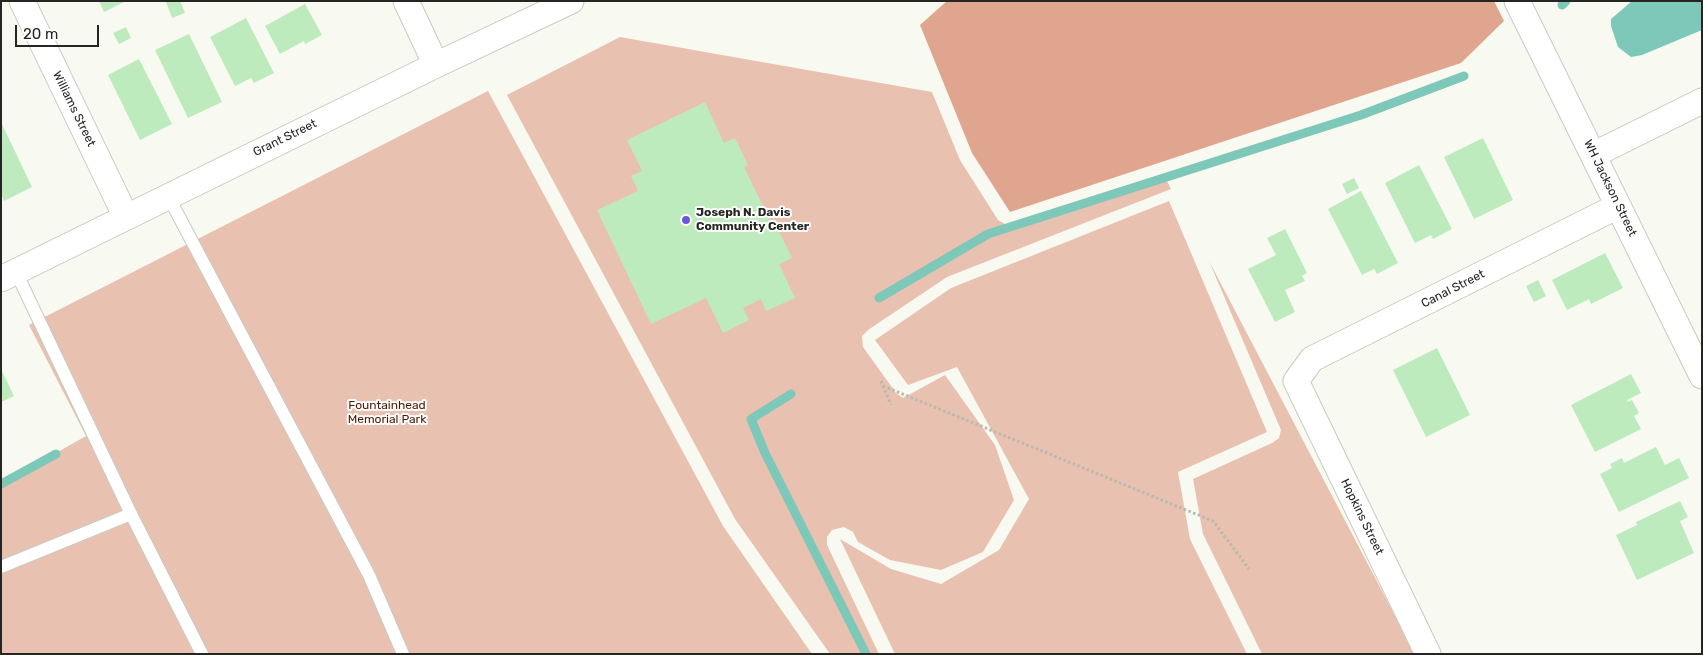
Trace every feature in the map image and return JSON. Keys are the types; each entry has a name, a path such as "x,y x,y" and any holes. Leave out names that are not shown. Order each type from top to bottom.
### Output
{"street":[{"name":"Williams Street","path":"22,1 126,217"},
{"path":"406,1 436,65"},
{"name":"Grant Street","path":"8,276 436,65 571,1"},
{"name":"WH Jackson Street","path":"1517,1 1702,376"},
{"path":"1593,155 1702,101"},
{"name":"Canal Street","path":"1296,381 1312,359 1618,206"},
{"name":"Hopkins Street","path":"1296,381 1428,654"}],"lane":[{"path":"168,196 369,575 403,654"},
{"path":"8,276 202,654"},
{"path":"1,568 131,514"}],"path":[{"path":"881,381 891,405"},
{"path":"883,386 1214,521 1249,569"}],"green space":[{"path":"620,37 932,92 960,160 998,220 1005,224 1014,224 1164,175 1171,189 947,277 868,330 862,336 863,347 896,393 903,398 945,375 995,445 1014,500 983,552 941,570 890,560 858,542 853,532 844,527 832,530 827,537 827,545 879,654 830,654 735,519 507,95"},
{"name":"Fountainhead Memorial Park","path":"488,91 723,526 812,654 1,654 1,484 86,436 29,325"},
{"path":"1169,201 1267,432 1178,472 1190,539 1247,654 895,654 840,539 891,569 941,584 999,550 1029,499 957,367 908,385 875,340 951,288"},
{"path":"1209,261 1415,654 1262,654 1203,534 1193,479 1272,443 1279,438 1281,430"}],"shaded area":[{"path":"947,1 1494,1 1504,21 1461,63 1010,212 972,153 920,25"}],"water":[{"path":"1632,1 1702,1 1702,30 1642,55 1631,57 1618,47 1611,26 1611,19"}],"building":[{"path":"99,1 126,1 104,12"},
{"path":"180,1 185,13 172,18 166,2"},
{"path":"305,4 322,35 305,44 304,41 280,54 265,26"},
{"path":"246,18 274,73 254,83 251,78 235,86 210,37"},
{"path":"126,27 131,38 119,44 113,33"},
{"path":"189,34 222,102 188,118 155,50"},
{"path":"139,59 172,124 140,140 108,75"},
{"name":"Joseph N. Davis Community Center","path":"705,102 724,143 735,138 748,165 744,167 775,231 778,229 792,258 779,264 795,298 766,311 761,299 743,308 749,320 723,333 706,298 651,324 597,210 638,191 631,176 642,171 627,140"},
{"path":"1,122 32,187 4,201 1,194"},
{"path":"1483,138 1513,200 1474,219 1444,157"},
{"path":"1419,165 1452,229 1433,239 1431,235 1415,243 1385,183"},
{"path":"1354,178 1359,188 1347,194 1342,184"},
{"path":"1361,191 1398,263 1377,274 1374,269 1362,275 1328,209"},
{"path":"1285,229 1307,273 1302,276 1305,281 1285,290 1295,312 1275,322 1248,269 1276,255 1267,238"},
{"path":"1605,253 1623,288 1591,304 1589,299 1567,310 1552,280"},
{"path":"1538,280 1546,296 1534,302 1526,286"},
{"path":"1437,348 1470,415 1426,437 1393,370"},
{"path":"1,369 14,396 1,402"},
{"path":"1631,374 1641,393 1627,400 1628,402 1632,400 1639,413 1634,416 1641,429 1595,452 1571,405"},
{"path":"1656,447 1665,465 1679,458 1689,478 1619,512 1600,474 1612,468 1610,464 1622,458 1624,463"},
{"path":"1680,501 1688,517 1680,521 1694,553 1637,580 1616,535 1637,525 1636,522"}],"waterway":[{"path":"1562,5 1566,1"},
{"path":"879,298 988,234 1361,115 1464,76"},
{"path":"791,394 751,419 765,453 866,654"},
{"path":"1,484 56,454"}],"place":[{"name":"Joseph N. Davis Community Center","path":"686,220"}]}
